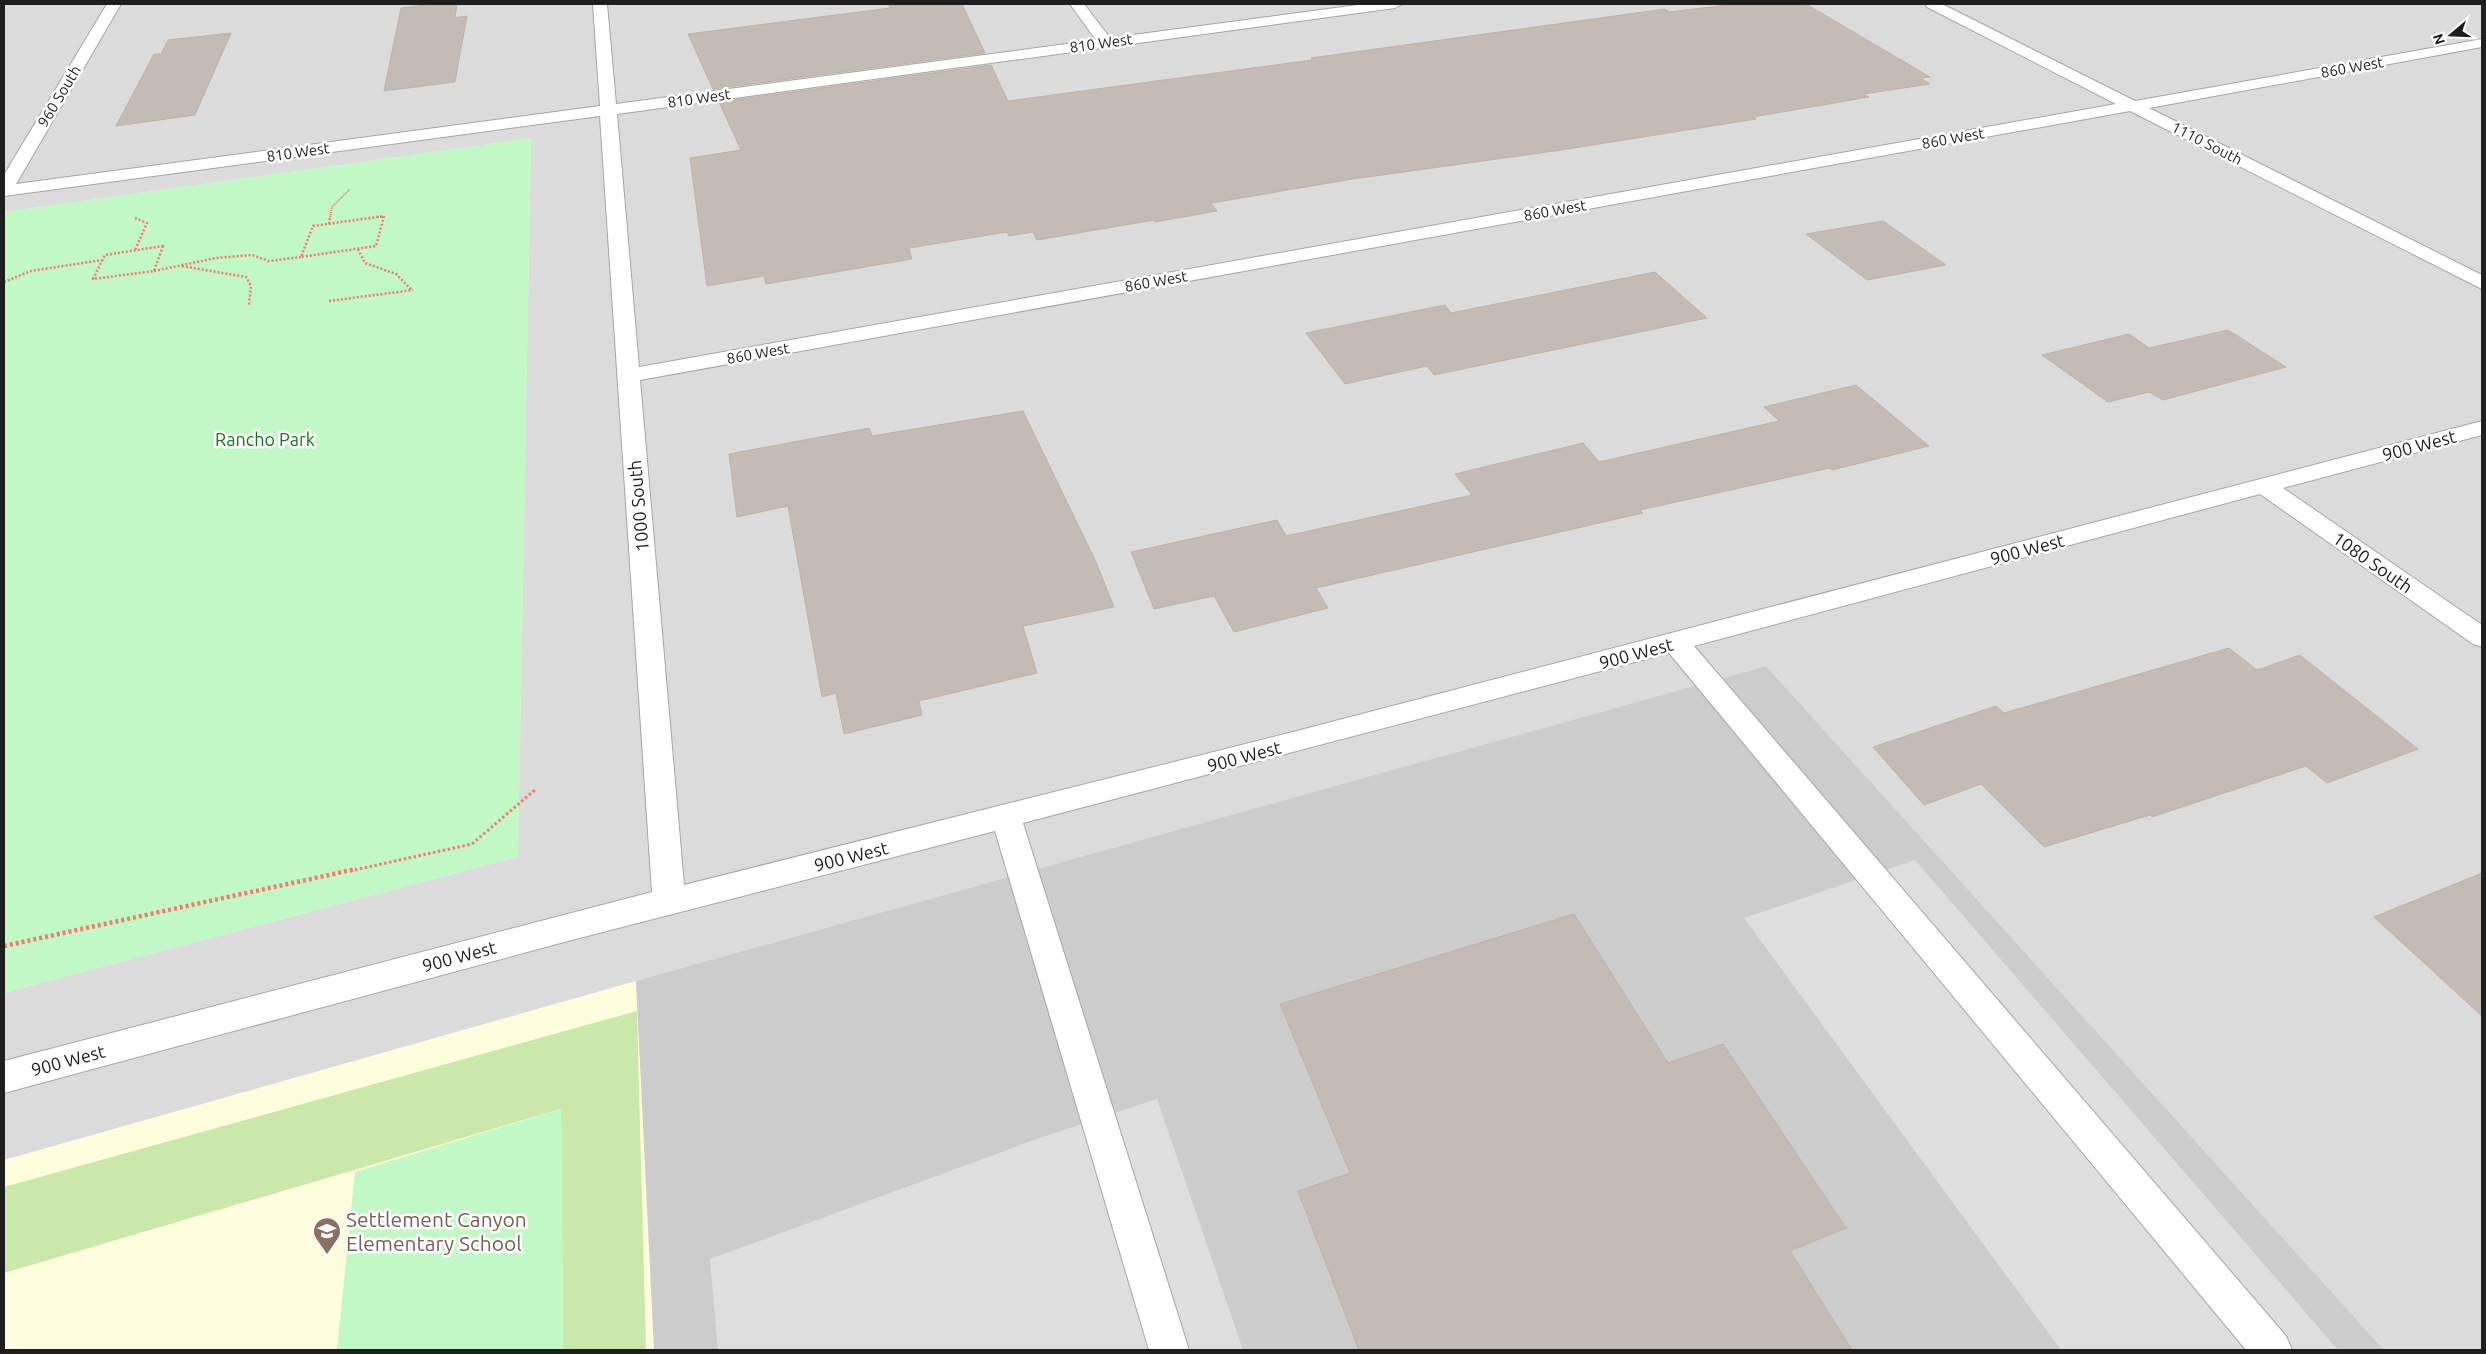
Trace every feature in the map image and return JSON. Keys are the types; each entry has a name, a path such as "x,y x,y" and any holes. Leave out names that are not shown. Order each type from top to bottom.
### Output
{"street":[{"name":"960 South","path":"4,190 114,4"},
{"name":"1000 South","path":"600,4 669,901"},
{"path":"1077,4 1106,43"},
{"name":"810 West","path":"4,190 1395,4"},
{"name":"1110 South","path":"1932,4 2482,282"},
{"name":"860 West","path":"628,376 2482,43"},
{"name":"900 West","path":"4,1077 669,901 1006,817 1675,642 2482,428"},
{"name":"1080 South","path":"2264,486 2482,638"},
{"path":"1675,642 2272,1350"},
{"path":"1006,817 1169,1350"}],"path":[{"path":"329,224 332,207 353,184"},
{"path":"133,212 135,217 147,222 135,250"},
{"path":"154,271 163,246 105,255 93,279 154,271 216,258 252,255 269,261 301,257 376,246 384,216 313,226 301,257"},
{"path":"329,301 413,290 402,276 388,269 366,263 358,249"},
{"path":"4,282 31,271 102,260"},
{"path":"180,266 246,277 251,286 249,305"},
{"path":"4,946 472,844 536,788"}],"shaded area":[{"path":"4,4 2482,4 2482,1350 2384,1350 1766,666 4,1160 4,993 518,857 531,138 4,212"},
{"path":"1766,666 2384,1350 654,1350 636,981"},
{"path":"1915,860 2338,1350 2061,1350 1744,918"},
{"name":"Settlement Canyon Elementary School","path":"636,981 654,1350 4,1350 4,1160"},
{"path":"1157,1099 1243,1350 718,1350 710,1259 1034,1140"}],"green space":[{"name":"Rancho Park","path":"531,138 518,857 4,993 4,212"},
{"path":"637,1011 646,1350 563,1350 561,1109 4,1273 4,1187"},
{"path":"561,1109 563,1350 337,1350 355,1172"}],"building":[{"path":"433,4 457,4 455,18 467,16 455,82 384,91 401,8"},
{"path":"888,4 962,4 985,53 713,89 688,34 890,8"},
{"path":"1736,4 1806,4 1930,77 1921,78 1930,84 1863,94 1869,97 1753,117 1756,119 1555,151 1353,179 1211,203 1217,211 1155,222 1154,220 1037,240 1033,232 1009,236 1007,232 909,248 912,259 766,284 764,276 707,286 690,158 741,150 719,102 991,65 1008,101 1312,60 1311,58 1665,9 1669,12"},
{"path":"231,33 195,115 116,126 154,54 161,54 168,40"},
{"path":"1883,221 1946,265 1867,280 1806,234"},
{"path":"1655,272 1707,318 1434,375 1427,366 1345,384 1306,333 1445,305 1451,313"},
{"path":"2228,330 2286,367 2163,400 2149,392 2108,402 2042,355 2129,334 2149,348"},
{"path":"1856,385 1929,446 1832,470 1830,468 1640,510 1643,513 1316,588 1328,608 1234,632 1214,596 1154,609 1131,552 1277,520 1286,536 1472,495 1455,474 1583,443 1599,462 1779,421 1764,407"},
{"path":"1023,411 1096,562 1114,607 1023,626 1037,673 919,701 922,715 844,734 836,693 822,697 788,506 737,517 729,454 869,428 872,436"},
{"path":"2229,648 2257,670 2300,655 2418,749 2327,783 2306,766 2152,817 2150,815 2044,847 1981,784 1924,805 1873,747 1996,706 2004,713"},
{"path":"2482,873 2482,1016 2374,917"},
{"path":"1574,914 1668,1063 1723,1044 1846,1228 1790,1251 1852,1350 1359,1350 1298,1191 1350,1173 1280,1004"}],"place":[{"name":"Settlement Canyon Elementary School","path":"327,1255"}]}
